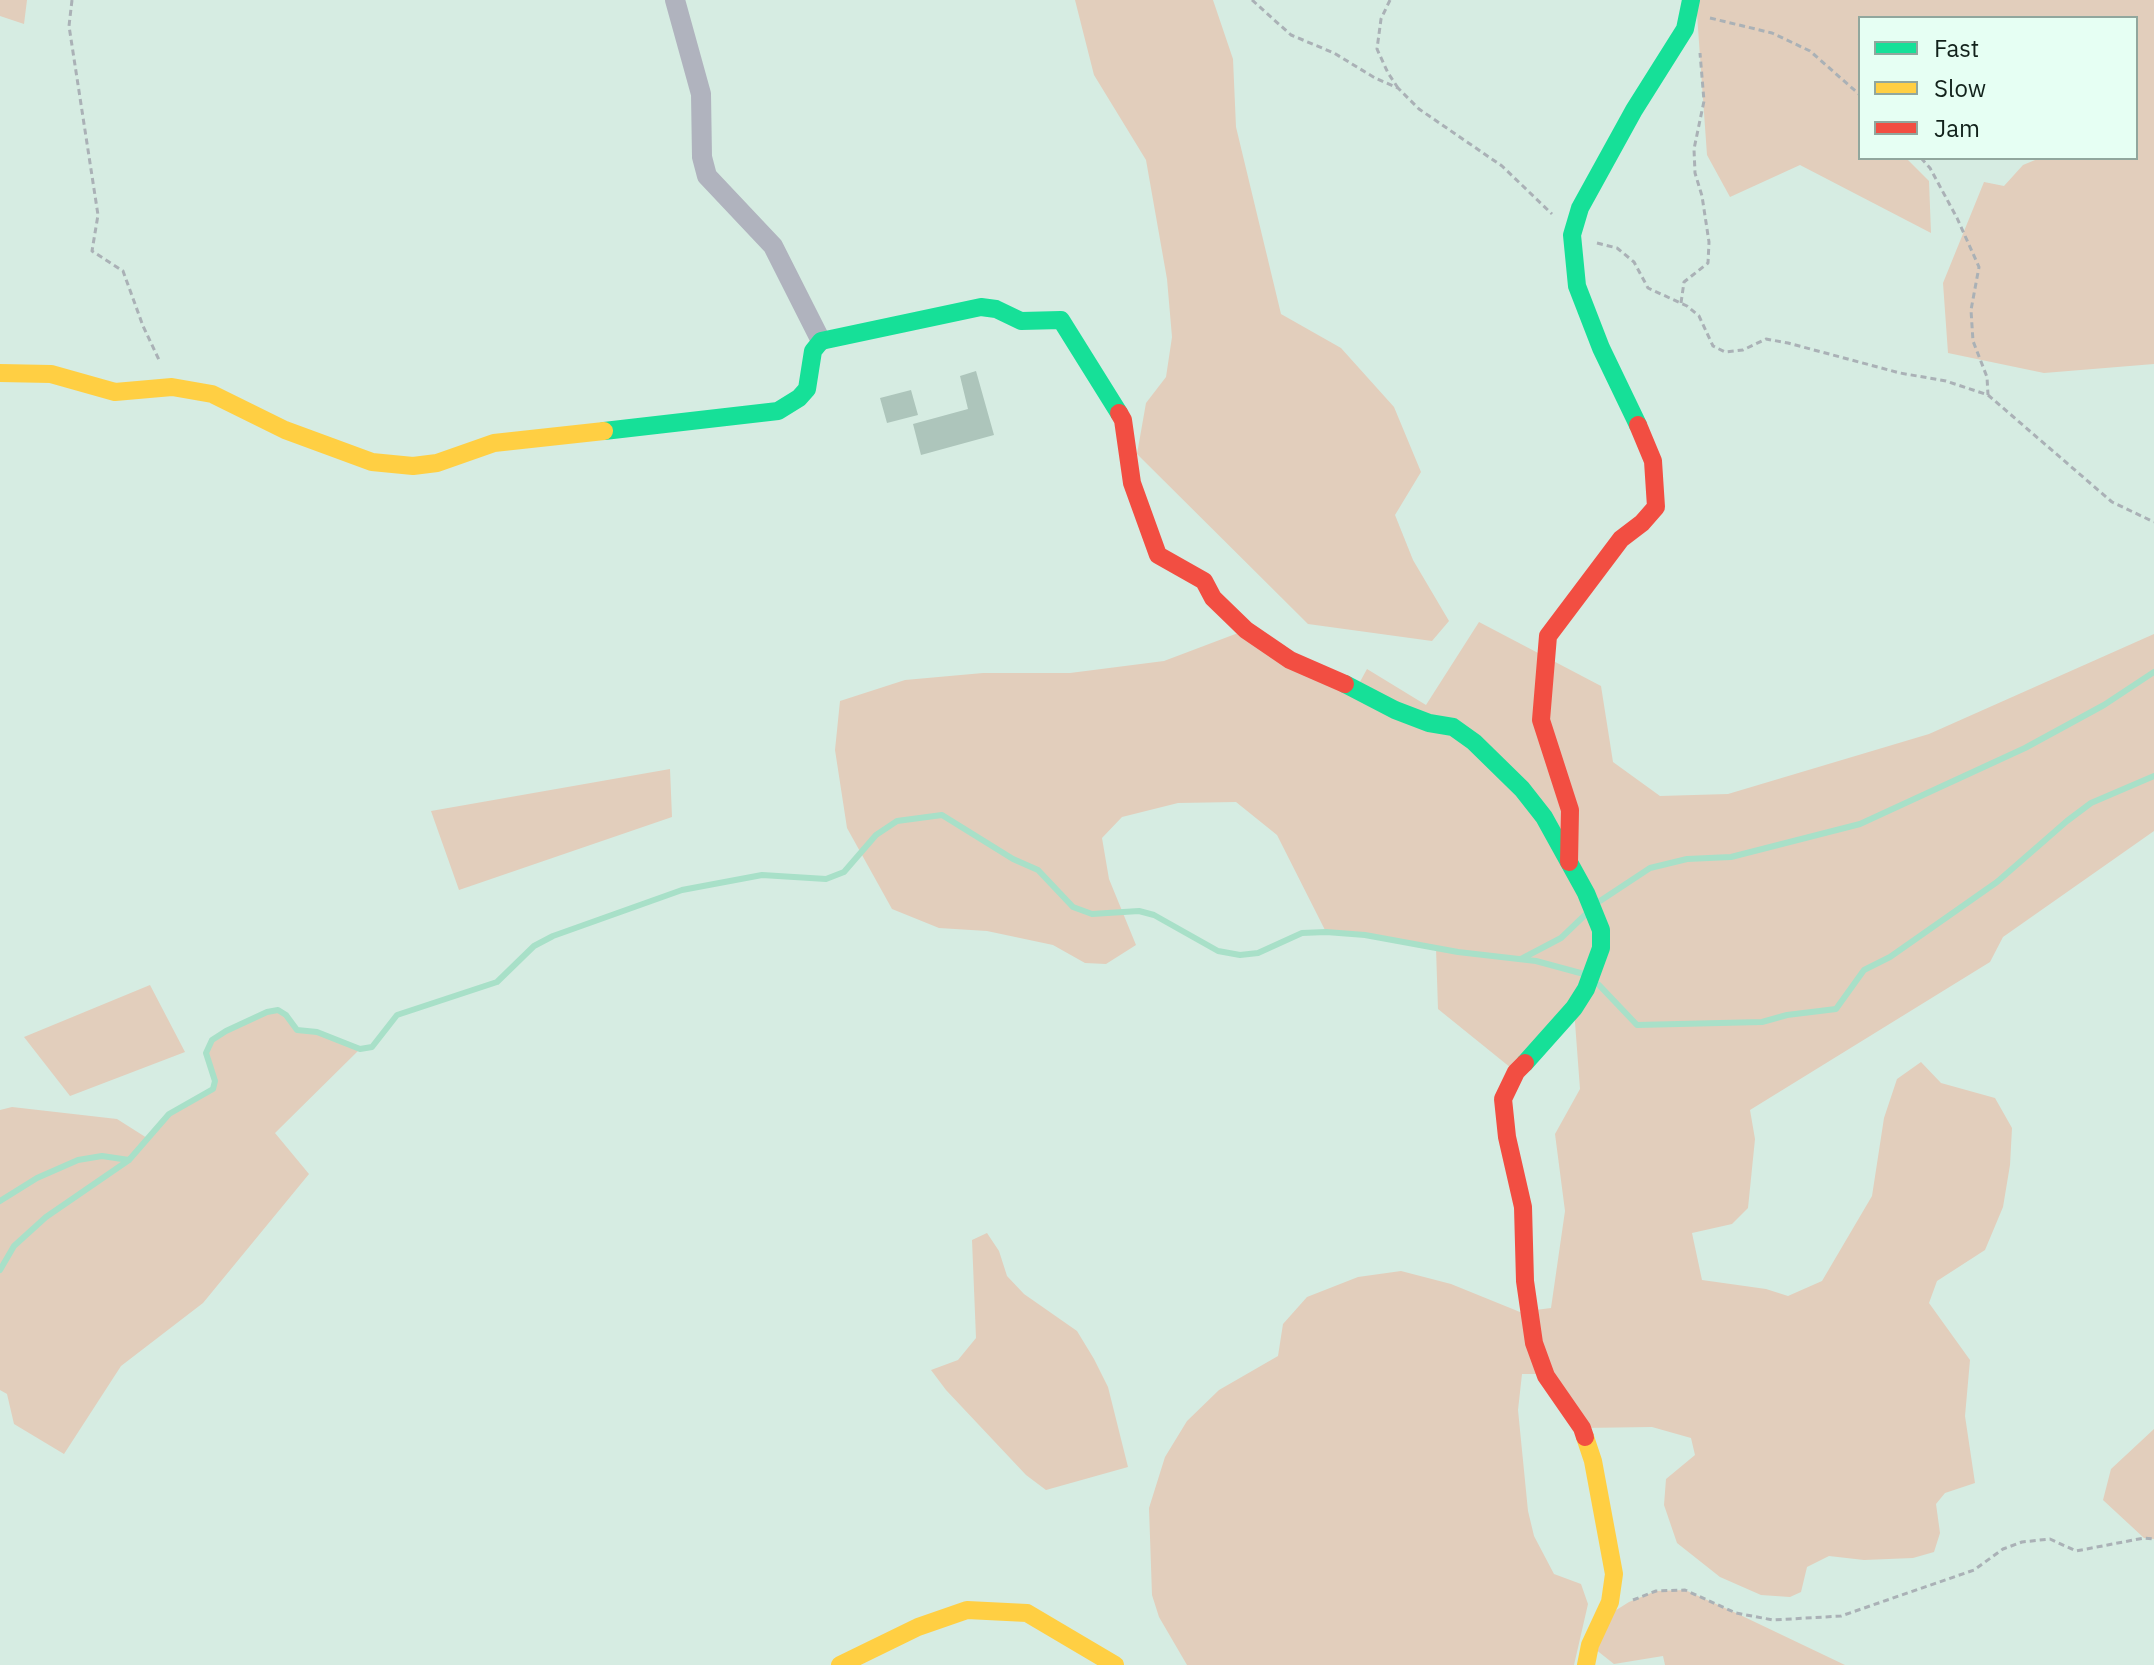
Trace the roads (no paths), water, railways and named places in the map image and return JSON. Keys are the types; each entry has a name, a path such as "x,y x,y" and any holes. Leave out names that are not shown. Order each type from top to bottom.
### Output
{"street":[{"path":"675,0 701,94 702,157 707,176 773,246 821,341"},
{"path":"1569,864 1570,810 1541,720 1548,636 1621,539 1656,507 1653,461 1647,442 1601,348 1577,286 1572,235 1580,208 1634,110 1685,29 1694,7"},
{"path":"0,373 51,374 115,392 172,387 212,394 285,430 372,462 413,466 437,463 494,443 778,411 807,389 813,351 821,341 981,307 996,309 1021,321 1061,320 1123,420 1132,483 1158,555 1204,581 1213,598 1246,630 1290,660 1340,681 1395,710 1429,723 1453,727 1474,742 1522,789 1544,817 1586,893 1601,930 1601,948 1586,989 1574,1008 1516,1072 1503,1099 1507,1137 1523,1207 1525,1281 1534,1343 1546,1376 1582,1428 1593,1461 1614,1574 1610,1602 1590,1645 1586,1665"},
{"path":"840,1665 918,1627 967,1610 1027,1613 1115,1665"}],"waterway":[{"path":"1600,901 1650,868 1687,859 1731,857 1860,824 2025,748 2104,705 2154,672"},
{"path":"1599,985 1637,1025 1762,1022 1787,1015 1836,1009 1864,970 1890,957 1997,882 2091,803 2154,776"},
{"path":"0,1270 14,1246 46,1217 129,1160 169,1114 213,1089 215,1081 206,1053 212,1040 226,1031 278,1010 297,1030 317,1032 360,1049 372,1047 397,1015 497,982 534,946 553,936 682,890 762,875 826,879 844,872 876,835 897,821 942,815 1013,859 1038,870 1073,907 1092,914 1139,911 1154,915 1218,951 1240,955 1258,953 1302,933 1326,932 1536,961 1584,974"},
{"path":"1521,959 1561,938 1586,914"},
{"path":"0,1201 37,1178 78,1160 102,1156 129,1160"}]}
